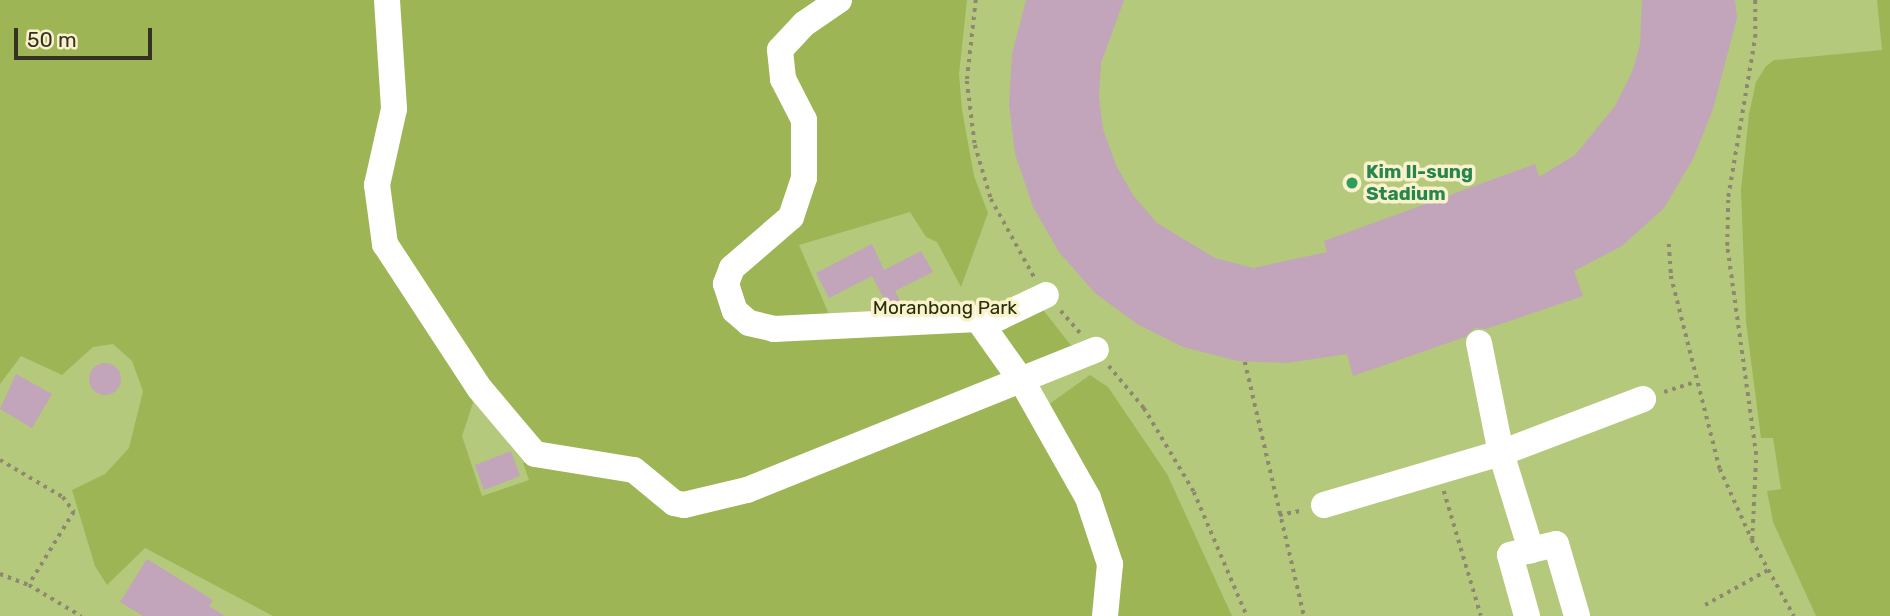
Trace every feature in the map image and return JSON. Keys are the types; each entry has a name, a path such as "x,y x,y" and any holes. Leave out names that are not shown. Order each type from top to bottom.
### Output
{"lane":[{"path":"387,0 394,109 377,184 385,244 480,389 535,454 634,470 674,503 684,505 747,490 1023,383 1096,350"},
{"path":"839,0 804,24 780,50 783,79 804,120 804,178 791,217 732,268 726,284 728,300 749,323 774,328 998,318 1046,295"},
{"path":"977,318 1023,383 1088,498 1105,540 1110,564 1105,616"},
{"path":"1479,343 1501,453 1531,550"},
{"path":"1324,505 1501,453 1643,399"},
{"path":"1527,616 1510,555 1556,544 1577,616"}],"path":[{"path":"976,0 967,81 975,145 991,199 1012,244 1046,295 1144,408 1194,492 1247,616"},
{"path":"1752,540 1756,455 1727,246 1728,197 1755,38 1755,0"},
{"path":"1668,244 1671,276 1695,383 1720,468 1752,540 1794,616"},
{"path":"1245,362 1304,616"},
{"path":"1679,387 1695,383"},
{"path":"0,460 63,497 74,512 29,585"},
{"path":"1439,472 1481,616"},
{"path":"1279,515 1294,512"},
{"path":"1705,605 1768,570"},
{"path":"1,575 29,585 81,616"}],"green space":[{"name":"Moranbong Park","path":"0,0 1890,0 1890,616 0,616"},
{"path":"0,0 382,0 387,45 376,229 469,385 473,403 462,436 482,496 529,480 523,463 536,458 617,470 672,507 1019,392 1097,537 1101,616 273,616 145,548 107,585 95,566 72,490 105,474 129,448 143,391 132,361 113,344 93,347 62,375 21,356 0,384"},
{"path":"393,0 825,0 783,38 791,98 796,196 747,245 732,316 967,321 1011,381 683,500 565,456 523,432 386,225"},
{"path":"845,0 967,0 959,74 962,110 974,176 988,213 961,287 937,242 926,237 910,212 799,245 832,321 751,320 734,272 803,199 783,62"},
{"path":"1877,0 1890,0 1890,616 1816,616 1773,522 1767,491 1781,489 1773,438 1761,438 1746,322 1741,190 1749,114 1756,82 1766,66 1774,60 1882,50"},
{"path":"1040,306 1077,353 1024,377 990,330"},
{"path":"1090,375 1108,387 1167,474 1232,616 1109,616 1115,591 1045,407"}],"building":[{"path":"1026,0 1124,0 1101,63 1099,97 1103,129 1116,165 1133,195 1157,223 1215,258 1253,268 1327,252 1324,241 1535,164 1539,177 1575,155 1615,106 1632,72 1640,45 1642,0 1735,0 1737,18 1713,109 1693,159 1664,208 1622,246 1574,271 1583,296 1486,329 1475,328 1465,337 1353,376 1347,354 1287,363 1238,361 1183,347 1137,324 1095,293 1059,252 1033,207 1015,154 1009,104 1012,54"},
{"path":"872,244 884,270 921,251 933,272 895,291 901,303 889,308 872,276 829,298 816,273"},
{"path":"105,363 117,367 121,379 117,391 105,395 93,391 89,379 93,367"},
{"path":"16,374 52,394 32,428 0,409"},
{"path":"511,451 520,476 484,490 475,465"},
{"path":"147,559 213,600 209,606 225,616 143,616 120,602"}],"place":[{"name":"Kim Il-sung Stadium","path":"1352,183"}]}
